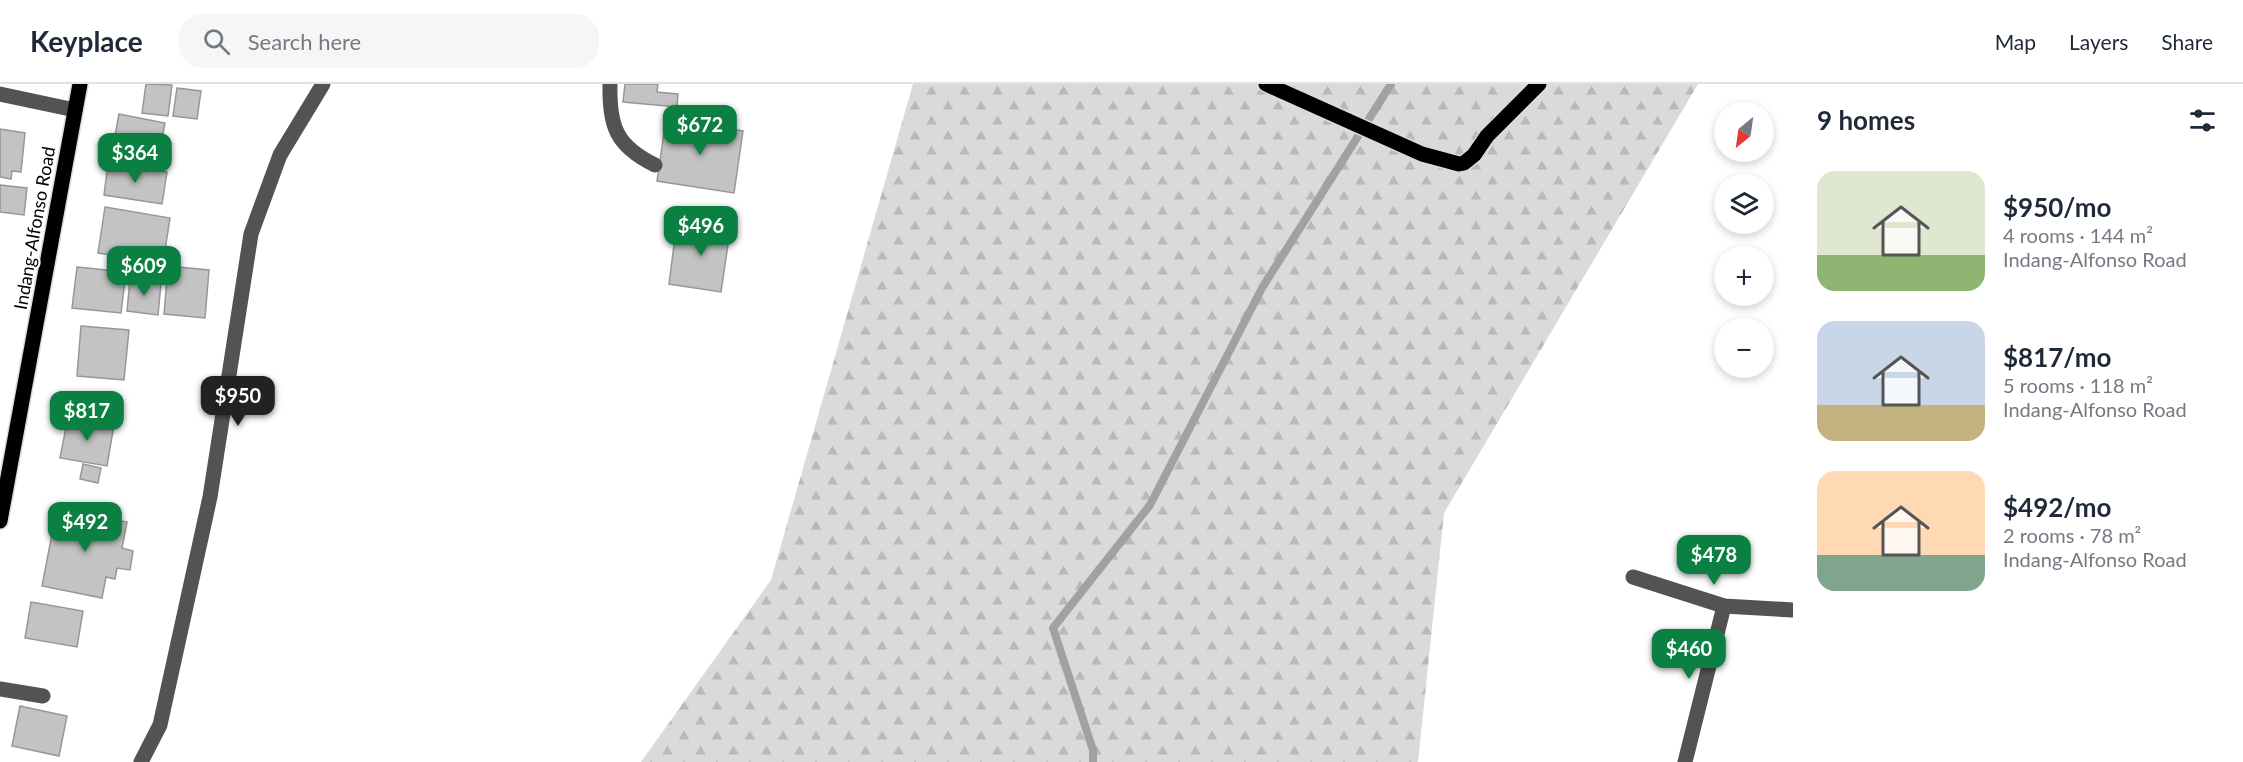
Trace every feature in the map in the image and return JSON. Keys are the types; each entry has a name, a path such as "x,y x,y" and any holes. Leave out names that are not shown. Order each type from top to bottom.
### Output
{"main road":[{"name":"Indang-Alfonso Road","path":"0,521 80,84"},
{"path":"1266,84 1422,154 1459,164 1470,160 1488,136 1539,84"}],"street":[{"path":"141,762 160,725 210,496 251,234 280,155 323,84"},
{"path":"610,84 610,108 618,135 636,156 655,165"},
{"path":"0,94 75,110"},
{"path":"1633,577 1724,606 1793,610"},
{"path":"1685,762 1724,606"},
{"path":"0,689 43,696"}],"green space":[{"path":"913,84 1698,84 1444,513 1418,762 641,762 771,580"}],"building":[{"path":"146,84 172,85 168,116 142,113"},
{"path":"625,84 658,84 657,92 678,94 677,107 623,102"},
{"path":"177,88 201,91 197,119 173,116"},
{"path":"119,114 165,123 157,167 111,158"},
{"path":"666,119 743,131 734,193 657,181"},
{"path":"0,129 25,133 21,172 12,171 11,179 0,177"},
{"path":"108,164 167,172 162,204 104,195"},
{"path":"0,185 27,188 24,215 0,212"},
{"path":"105,207 170,218 163,263 98,253"},
{"path":"702,219 731,224 721,292 669,284 676,229 700,232"},
{"path":"168,266 209,270 205,318 164,314"},
{"path":"77,267 126,272 121,313 72,308"},
{"path":"130,279 161,283 158,315 127,311"},
{"path":"81,326 129,330 124,380 77,376"},
{"path":"68,417 114,425 107,466 60,458"},
{"path":"83,464 101,468 98,483 80,479"},
{"path":"57,508 127,522 122,548 133,551 130,570 117,568 115,579 106,577 102,598 42,586"},
{"path":"31,602 83,611 77,647 25,638"},
{"path":"20,706 67,716 59,756 12,746"}],"waterway":[{"path":"1093,762 1093,750 1053,628 1150,505 1262,288 1391,84"}]}
